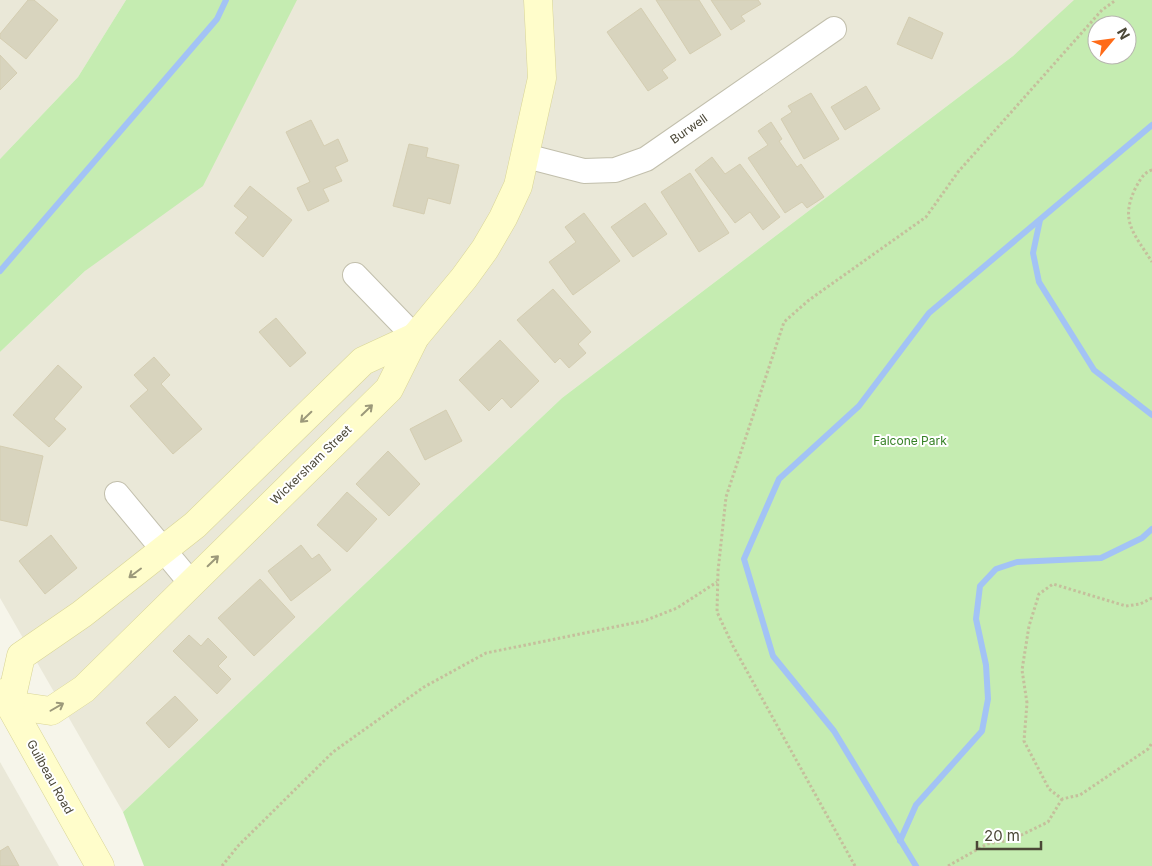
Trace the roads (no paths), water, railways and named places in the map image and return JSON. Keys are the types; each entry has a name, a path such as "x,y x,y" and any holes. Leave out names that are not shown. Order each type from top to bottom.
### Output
{"street":[{"name":"Wickersham Street","path":"415,337 363,361 195,525 164,551 22,656 3,701 51,711 84,689 389,389 415,337 464,278 485,249 503,218 518,186 542,78 538,0"},
{"name":"Burwell","path":"526,156 584,171 616,170 646,159 834,29"},
{"path":"355,276 415,337"},
{"path":"117,494 191,582"},
{"name":"Guilbeau Road","path":"3,701 100,866"}],"waterway":[{"path":"0,271 217,19 226,0"},
{"path":"916,866 834,731 773,656 744,559 779,479 859,406 929,313 1152,125"},
{"path":"1040,220 1033,253 1039,282 1094,370 1152,415"},
{"path":"900,841 916,805 982,731 988,699 986,665 976,619 980,586 996,569 1017,562 1101,558 1142,538 1152,529"}],"park label":[{"name":"Falcone Park","path":"910,441"}]}
